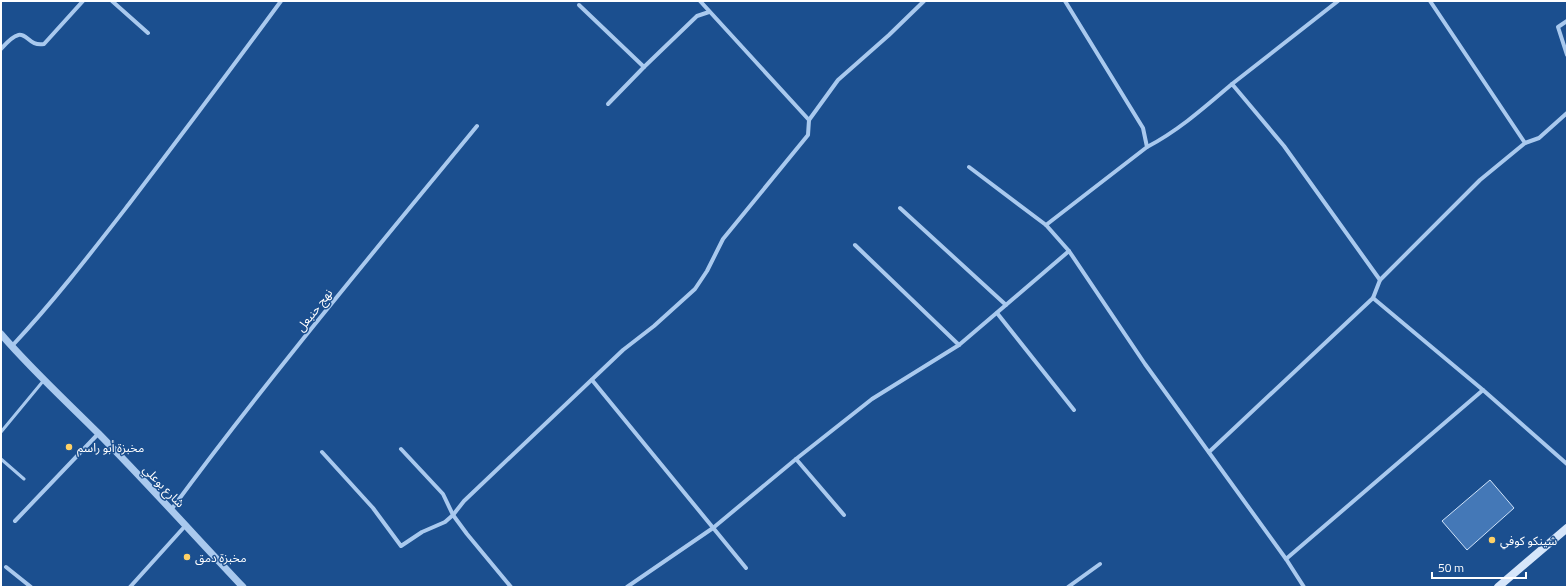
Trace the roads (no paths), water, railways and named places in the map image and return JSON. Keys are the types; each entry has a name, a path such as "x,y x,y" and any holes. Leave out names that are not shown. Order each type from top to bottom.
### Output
{"main road":[{"path":"1498,587 1567,528"}],"street":[{"path":"1,49 12,37 16,35 25,36 39,45 47,43 83,1"},
{"path":"112,1 148,33"},
{"path":"12,346 46,310 86,259 281,1"},
{"path":"700,1 809,120"},
{"path":"322,452 373,508 401,546 422,532 444,522 453,515 464,501 629,345 654,326 695,289 707,271 723,238 808,135 809,120 838,80 889,35 924,1"},
{"path":"1065,1 1143,128 1147,147"},
{"path":"1046,225 1147,147 1161,140 1194,117 1232,84 1338,1"},
{"path":"1430,1 1525,143"},
{"path":"579,5 644,68"},
{"path":"608,104 697,16 709,12"},
{"path":"1567,21 1558,27 1567,55"},
{"path":"1232,84 1284,146 1380,280"},
{"path":"1209,452 1373,298 1380,280 1480,180 1525,143 1539,138 1567,113"},
{"name":"نهج حنبعل","path":"171,510 205,464 338,296 477,126"},
{"path":"969,167 1046,225 1069,251 1145,364 1286,559 1304,587"},
{"path":"900,208 1006,305"},
{"path":"855,245 959,345"},
{"path":"627,587 713,528 796,459 872,399 959,345 1069,251"},
{"path":"1373,298 1483,390 1567,464"},
{"path":"997,313 1074,410"},
{"name":"شارع بوعلي","path":"1,334 186,525 243,587"},
{"path":"592,380 746,568"},
{"path":"1286,559 1483,390"},
{"path":"15,521 98,434"},
{"path":"401,449 443,494 453,515 511,587"},
{"path":"796,459 844,515"},
{"path":"130,587 186,525"},
{"path":"1068,587 1100,564"},
{"path":"6,567 31,587"}],"lane":[{"path":"1,432 44,380"},
{"path":"1,459 24,479"}],"place":[{"name":"مخبزة أبو راسم","path":"69,447"},
{"name":"شينكو كوفي","path":"1492,540"},
{"name":"مخبزة دمق","path":"187,557"}]}
